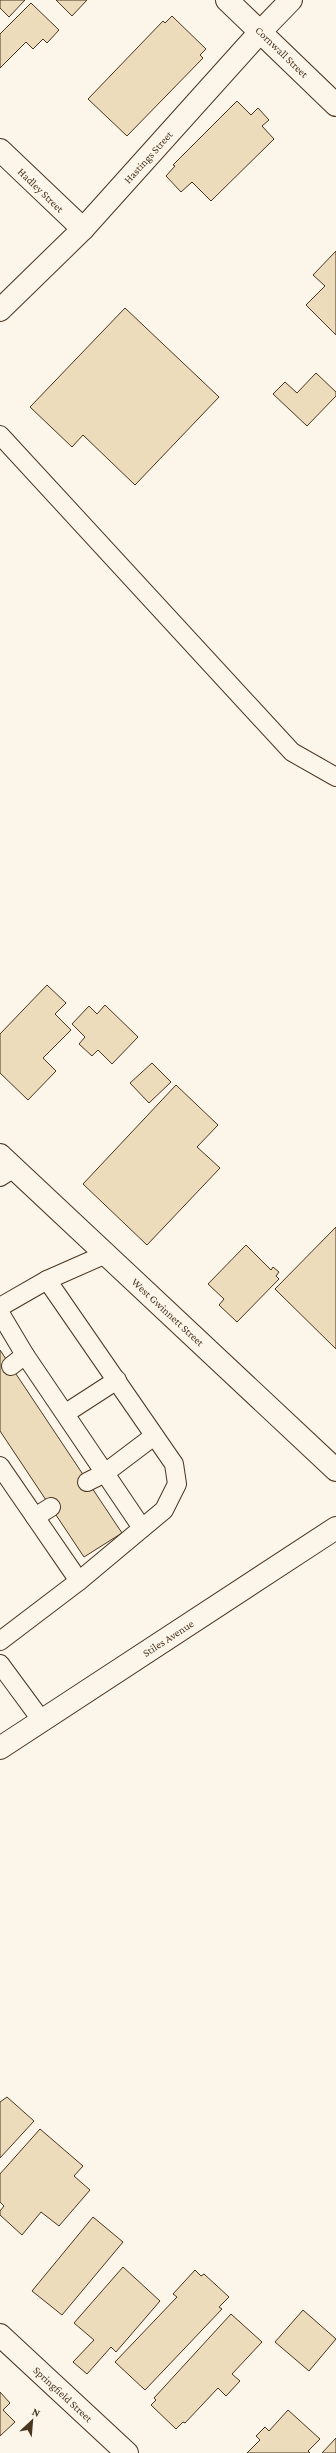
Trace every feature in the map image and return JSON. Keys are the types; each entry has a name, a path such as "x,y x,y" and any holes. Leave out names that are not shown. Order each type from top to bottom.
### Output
{"street":[{"name":"Cornwall Street","path":"228,0 336,104"},
{"name":"Hastings Street","path":"0,310 83,230 260,32 291,0"},
{"name":"Hadley Street","path":"0,150 83,230"},
{"name":"West Gwinnett Street","path":"5,1166 106,1254 336,1470"},
{"name":"Stiles Avenue","path":"0,1748 336,1528"},
{"name":"Springfield Street","path":"0,2335 127,2453"}],"lane":[{"path":"0,435 292,752 336,777"},
{"path":"0,1307 47,1280 106,1254"},
{"path":"0,1641 79,1581 164,1510 178,1484 174,1464 47,1280"},
{"path":"0,1312 25,1354 142,1528"},
{"path":"11,1366 25,1354"},
{"path":"66,1413 117,1380"},
{"path":"87,1482 105,1473 154,1436"},
{"path":"0,1466 79,1581"},
{"path":"35,1517 51,1507"},
{"path":"0,1664 42,1721"}],"building":[{"path":"0,0 25,0 9,17 0,8"},
{"path":"56,0 87,0 72,16"},
{"path":"31,3 59,30 47,43 43,39 33,49 26,42 0,68 0,34"},
{"path":"172,16 206,49 200,55 203,58 127,136 88,99 163,21 165,23"},
{"path":"237,101 251,115 258,108 269,120 262,126 274,139 211,201 192,182 181,192 166,176 175,166 173,165"},
{"path":"336,251 336,335 306,305 325,286 313,275"},
{"path":"125,308 219,397 135,485 83,435 72,447 30,407"},
{"path":"316,373 336,392 336,396 307,426 273,394 285,382 297,393"},
{"path":"47,985 66,1003 55,1014 71,1030 43,1058 56,1071 28,1100 0,1073 0,1034"},
{"path":"105,1005 138,1037 112,1064 98,1050 92,1056 79,1044 85,1037 72,1024 89,1006 97,1014"},
{"path":"152,1063 171,1082 149,1103 130,1083"},
{"path":"176,1085 218,1125 197,1147 220,1168 147,1245 83,1184"},
{"path":"336,1227 336,1349 275,1289"},
{"path":"246,1245 271,1270 273,1267 279,1272 276,1276 279,1279 237,1322 219,1305 224,1299 208,1284"},
{"path":"0,1350 122,1533 84,1557 0,1431"},
{"path":"7,2097 34,2121 0,2158 0,2102"},
{"path":"40,2129 83,2166 74,2176 90,2190 59,2226 41,2212 22,2235 0,2215 0,2211 4,2206 0,2202 0,2174"},
{"path":"93,2217 123,2242 62,2315 32,2291"},
{"path":"123,2267 160,2301 116,2352 111,2347 87,2374 73,2362 94,2340 74,2323"},
{"path":"195,2270 201,2276 204,2274 229,2297 219,2307 222,2309 145,2390 115,2362 177,2297 173,2294"},
{"path":"303,2310 336,2339 309,2371 275,2342"},
{"path":"231,2314 262,2342 232,2374 240,2381 226,2396 218,2388 185,2423 183,2422 176,2429 151,2405 156,2400 154,2398"},
{"path":"0,2392 10,2403 3,2410 15,2422 0,2436"},
{"path":"288,2410 320,2439 308,2451 310,2453 247,2453 260,2440 256,2436 265,2427 269,2431"},
{"path":"336,2438 336,2453 322,2453"}]}
